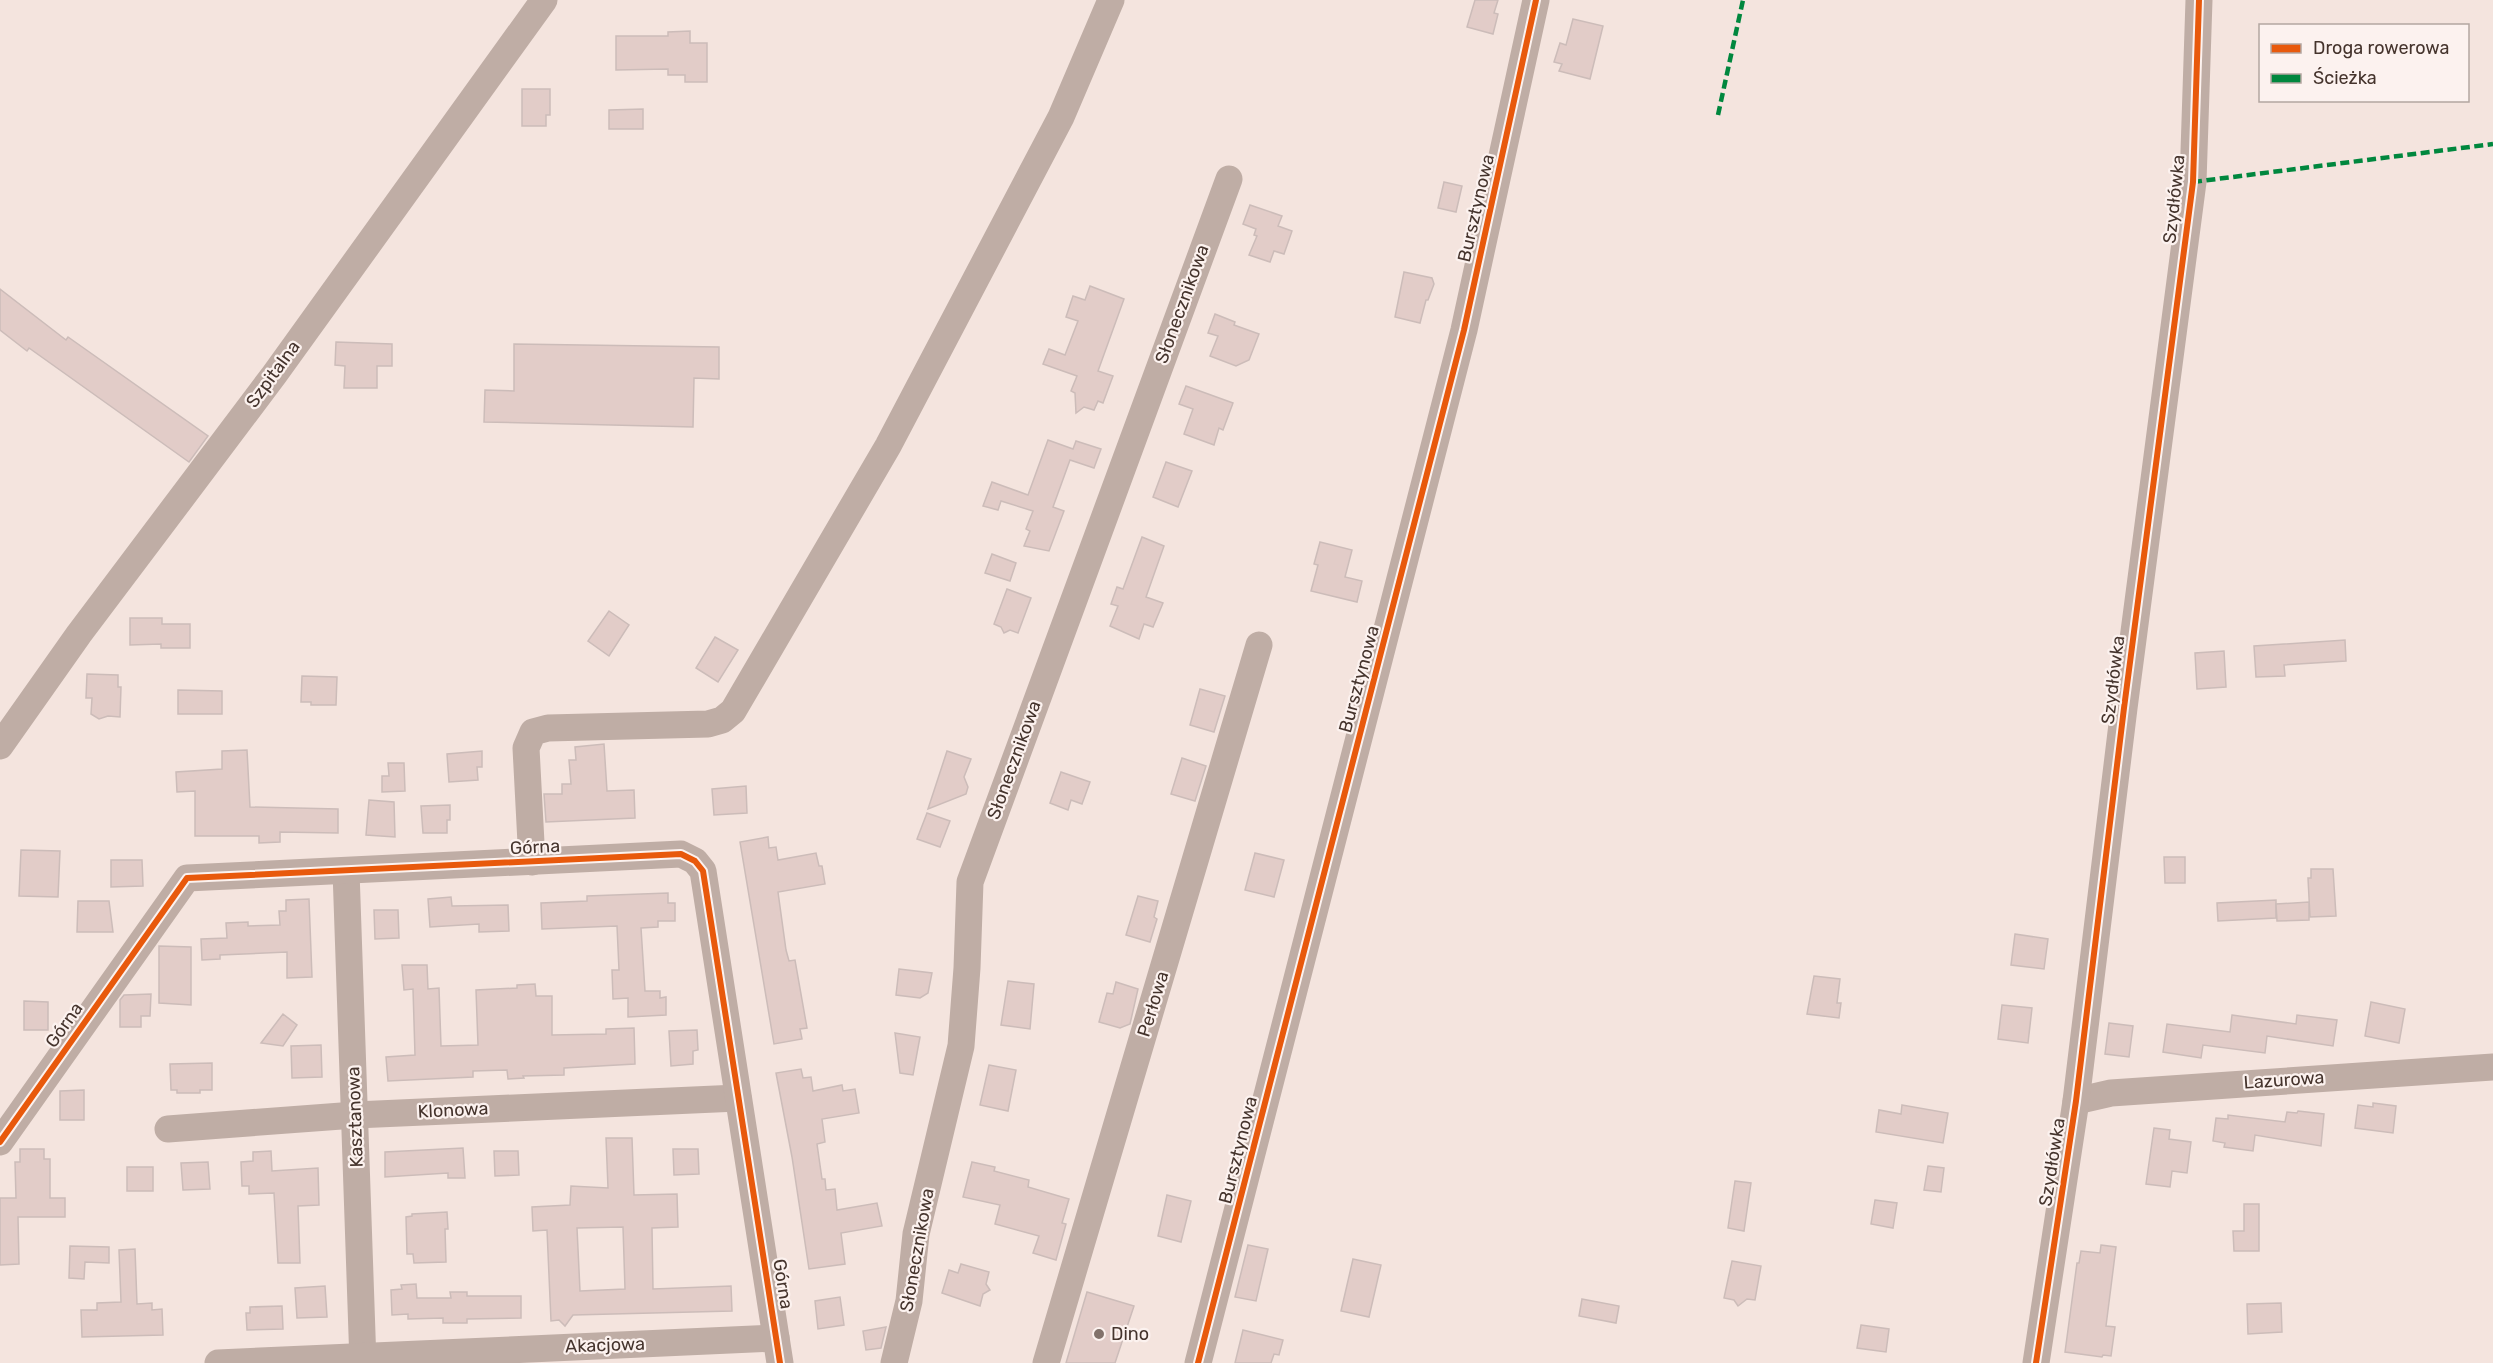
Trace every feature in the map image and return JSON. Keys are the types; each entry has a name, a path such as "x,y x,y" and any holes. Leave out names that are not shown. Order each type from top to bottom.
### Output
{"street":[{"name":"Szpitalna","path":"0,746 79,634 274,375 544,0"},
{"path":"532,862 526,748 533,732 548,728 708,724 722,720 733,711 888,446 1061,117 1111,0"},
{"name":"Bursztynowa","path":"1198,1363 1464,330 1536,0"},
{"name":"Szydłówka","path":"2036,1363 2076,1101 2124,708 2193,183 2199,0"},
{"name":"Słonecznikowa","path":"894,1363 909,1301 916,1234 961,1046 970,882 1228,179"},
{"name":"Perłowa","path":"1046,1363 1259,645"},
{"name":"Górna","path":"0,1142 187,878 681,854 695,861 703,871 778,1351"},
{"name":"Kasztanowa","path":"346,871 363,1359"},
{"name":"Lazurowa","path":"2076,1101 2111,1093 2493,1067"},
{"name":"Klonowa","path":"168,1129 355,1115 738,1098"},
{"name":"Akacjowa","path":"218,1363 778,1351"}],"building":[{"path":"1475,0 1498,0 1494,13 1498,14 1493,34 1467,27"},
{"path":"1573,19 1603,26 1590,79 1559,71 1562,64 1554,62 1560,43 1566,45"},
{"path":"690,31 690,43 707,43 707,82 685,82 685,75 668,75 668,69 616,70 616,36 668,36 668,32"},
{"path":"522,89 550,89 550,115 546,115 546,126 522,126"},
{"path":"643,109 643,129 609,129 609,110"},
{"path":"1444,182 1462,186 1456,212 1438,208"},
{"path":"1250,205 1282,216 1278,226 1292,231 1284,254 1274,251 1270,262 1249,255 1257,236 1254,235 1256,229 1243,224"},
{"path":"1404,272 1432,278 1434,284 1426,300 1420,323 1395,317"},
{"path":"1090,286 1124,299 1098,371 1113,376 1103,403 1098,401 1094,410 1084,407 1076,413 1075,393 1071,391 1077,376 1043,364 1049,349 1065,355 1078,321 1066,317 1073,296 1085,300"},
{"path":"0,289 66,340 68,337 208,436 189,462 29,348 27,351 0,330"},
{"path":"1215,314 1235,322 1234,325 1259,334 1249,360 1236,366 1210,356 1218,336 1208,333"},
{"path":"336,342 392,344 392,366 377,366 377,388 344,388 345,366 335,365"},
{"path":"514,344 719,347 719,379 694,378 693,427 484,422 485,390 514,391"},
{"path":"1186,386 1233,403 1223,430 1219,428 1214,445 1184,434 1193,409 1179,404"},
{"path":"1048,440 1073,449 1076,441 1101,449 1094,468 1070,460 1053,507 1064,511 1049,551 1024,546 1030,531 1026,529 1033,511 1001,501 998,510 983,506 992,482 1028,495"},
{"path":"1166,462 1192,471 1178,507 1153,497"},
{"path":"1142,537 1164,546 1146,597 1163,603 1153,627 1144,624 1139,639 1110,626 1118,606 1111,604 1117,587 1123,589"},
{"path":"1320,542 1352,550 1345,577 1362,581 1357,602 1311,591 1318,565 1314,564"},
{"path":"992,554 1016,563 1010,581 985,573"},
{"path":"1007,589 1031,598 1018,633 1010,630 1004,633 1001,627 994,624"},
{"path":"609,611 629,625 609,656 588,641"},
{"path":"130,618 162,618 162,624 190,624 190,648 161,648 161,644 130,645"},
{"path":"715,637 738,650 718,682 696,668"},
{"path":"2345,640 2346,661 2284,665 2285,676 2256,677 2254,646"},
{"path":"2224,651 2226,687 2197,689 2195,653"},
{"path":"87,674 118,675 118,687 121,687 120,717 108,716 99,719 91,714 92,698 86,698"},
{"path":"302,676 337,677 336,705 311,705 311,702 301,702"},
{"path":"1200,689 1225,696 1214,732 1190,725"},
{"path":"178,690 222,691 222,714 178,714"},
{"path":"604,744 607,791 634,790 635,818 546,822 544,794 562,794 562,784 571,784 569,760 576,760 575,747"},
{"path":"247,750 250,807 338,809 338,833 280,832 280,842 259,843 259,836 195,836 195,791 177,792 176,772 222,769 222,751"},
{"path":"482,751 482,767 477,767 478,780 449,782 447,754"},
{"path":"947,751 971,759 964,777 968,787 966,794 928,809"},
{"path":"1182,758 1206,766 1195,801 1171,794"},
{"path":"388,763 404,763 405,791 382,792 382,776 389,776"},
{"path":"1061,772 1090,782 1082,804 1071,800 1068,810 1050,803"},
{"path":"746,786 747,813 714,815 712,789"},
{"path":"369,800 394,802 395,837 366,835"},
{"path":"450,805 447,833 423,833 421,806"},
{"path":"927,813 950,821 940,847 917,839"},
{"path":"768,837 769,848 776,847 778,860 816,853 819,866 822,866 825,884 778,892 786,950 789,961 795,960 807,1028 800,1029 802,1039 774,1044 740,842"},
{"path":"21,850 60,851 58,897 19,896"},
{"path":"1255,853 1284,860 1274,897 1245,890"},
{"path":"2164,857 2185,857 2185,883 2165,883"},
{"path":"111,860 142,860 143,886 111,887"},
{"path":"2311,869 2333,869 2336,916 2310,917 2308,878 2311,878"},
{"path":"668,893 668,903 675,903 675,921 658,921 658,927 641,928 645,991 660,991 660,998 666,997 666,1015 628,1017 628,998 613,999 612,970 619,970 617,926 542,929 541,903 587,901 587,896"},
{"path":"1138,896 1158,901 1154,917 1157,919 1150,942 1126,935"},
{"path":"451,897 452,906 508,905 509,931 479,932 479,924 430,927 428,899"},
{"path":"309,899 312,977 287,978 287,952 220,955 220,959 202,960 201,939 227,938 226,923 248,922 248,926 280,925 279,911 286,911 286,900"},
{"path":"2276,900 2276,918 2218,921 2217,903"},
{"path":"78,901 109,901 113,932 77,932"},
{"path":"2309,902 2309,920 2277,921 2276,904"},
{"path":"374,910 398,910 399,938 375,939"},
{"path":"2015,934 2048,939 2044,969 2011,965"},
{"path":"159,946 191,947 191,1005 159,1003"},
{"path":"402,965 427,965 428,989 439,988 441,1046 478,1045 476,990 517,988 517,985 535,984 536,996 552,996 552,1035 606,1034 606,1029 634,1028 635,1064 564,1068 564,1075 523,1076 524,1078 508,1079 507,1070 473,1071 473,1077 388,1081 386,1057 415,1055 413,989 404,990"},
{"path":"899,969 932,973 928,993 920,998 896,995"},
{"path":"1814,976 1840,979 1837,1003 1841,1003 1839,1018 1807,1014"},
{"path":"1008,981 1034,984 1030,1029 1001,1025"},
{"path":"1116,982 1138,989 1130,1024 1120,1028 1099,1022 1107,993 1113,994"},
{"path":"151,994 150,1016 141,1016 141,1027 120,1027 120,1000 124,995"},
{"path":"24,1001 48,1002 48,1030 24,1030"},
{"path":"2371,1002 2405,1009 2399,1043 2365,1036"},
{"path":"2002,1005 2032,1008 2028,1043 1998,1039"},
{"path":"283,1014 297,1025 283,1046 261,1043"},
{"path":"2232,1015 2296,1024 2297,1015 2337,1020 2333,1046 2267,1036 2265,1053 2203,1045 2201,1058 2163,1052 2167,1024 2230,1032"},
{"path":"2109,1023 2133,1026 2129,1057 2105,1054"},
{"path":"697,1030 698,1050 693,1051 693,1064 671,1066 669,1031"},
{"path":"895,1033 920,1037 913,1075 900,1073"},
{"path":"321,1045 322,1077 292,1078 291,1046"},
{"path":"212,1063 212,1090 200,1090 200,1093 177,1093 177,1090 171,1090 170,1064"},
{"path":"989,1065 1016,1070 1008,1111 980,1105"},
{"path":"801,1069 803,1078 811,1077 813,1091 842,1085 843,1091 855,1089 859,1113 822,1119 825,1142 817,1144 822,1179 825,1179 826,1190 835,1189 837,1210 877,1203 882,1226 841,1233 845,1264 809,1269 792,1157 776,1073"},
{"path":"84,1090 84,1120 60,1120 60,1091"},
{"path":"2373,1103 2396,1106 2393,1133 2355,1128 2358,1105 2373,1107"},
{"path":"1902,1105 1948,1113 1943,1143 1876,1132 1879,1110 1901,1114"},
{"path":"2298,1111 2324,1114 2321,1146 2255,1135 2253,1151 2224,1147 2225,1143 2213,1141 2216,1118 2228,1119 2228,1115 2285,1122 2287,1112 2297,1113"},
{"path":"2154,1128 2170,1130 2169,1139 2191,1142 2187,1173 2172,1171 2170,1187 2146,1184"},
{"path":"606,1138 632,1138 634,1195 677,1194 678,1227 652,1228 653,1289 731,1286 732,1311 573,1315 565,1326 559,1320 551,1321 547,1230 533,1231 532,1207 570,1205 571,1186 608,1188","holes":["623,1227 625,1289 580,1291 577,1228"]},
{"path":"463,1148 465,1178 448,1178 448,1173 385,1177 385,1152"},
{"path":"20,1149 44,1149 44,1159 50,1159 50,1198 65,1198 65,1217 18,1217 19,1264 0,1265 0,1198 16,1198 15,1162 20,1162"},
{"path":"673,1149 698,1149 699,1174 674,1175"},
{"path":"271,1151 272,1171 318,1168 319,1205 298,1206 300,1263 278,1263 274,1193 249,1194 249,1186 242,1186 241,1162 253,1161 253,1152"},
{"path":"494,1151 518,1151 519,1175 495,1176"},
{"path":"208,1162 210,1189 183,1190 181,1163"},
{"path":"972,1162 995,1167 994,1171 1029,1180 1028,1187 1069,1199 1062,1223 1066,1224 1056,1260 1033,1253 1039,1236 995,1224 1000,1205 963,1197"},
{"path":"1928,1166 1944,1168 1941,1192 1924,1190"},
{"path":"127,1167 153,1167 153,1191 127,1191"},
{"path":"1735,1181 1751,1183 1744,1231 1728,1228"},
{"path":"1167,1195 1191,1201 1181,1242 1158,1236"},
{"path":"1875,1200 1897,1203 1893,1228 1871,1224"},
{"path":"2244,1204 2259,1204 2259,1251 2234,1251 2233,1231 2244,1231"},
{"path":"447,1212 446,1262 414,1263 413,1254 407,1254 406,1217 412,1214"},
{"path":"1248,1245 1268,1249 1256,1301 1235,1297"},
{"path":"2101,1245 2116,1247 2106,1326 2115,1327 2111,1356 2065,1352 2077,1263 2079,1263 2081,1251 2100,1253"},
{"path":"70,1246 109,1247 109,1263 85,1262 84,1279 69,1278"},
{"path":"135,1249 137,1304 152,1303 152,1310 162,1309 163,1335 82,1337 81,1310 97,1310 97,1303 121,1302 119,1250"},
{"path":"1353,1259 1381,1265 1369,1317 1341,1311"},
{"path":"1732,1261 1761,1266 1755,1300 1747,1299 1738,1306 1734,1300 1724,1298"},
{"path":"961,1264 989,1272 986,1284 990,1290 983,1294 980,1306 942,1293 949,1270 958,1273"},
{"path":"416,1284 417,1298 451,1298 450,1292 467,1292 467,1296 521,1296 521,1318 467,1319 467,1323 443,1323 443,1318 408,1319 408,1314 392,1315 391,1290 402,1289 401,1285"},
{"path":"325,1286 327,1317 297,1318 295,1288"},
{"name":"Dino","path":"1087,1292 1134,1306 1115,1363 1066,1363"},
{"path":"840,1297 844,1325 818,1329 815,1301"},
{"path":"1582,1299 1619,1306 1616,1323 1579,1316"},
{"path":"2281,1303 2282,1332 2248,1334 2247,1304"},
{"path":"282,1306 283,1329 247,1330 246,1313 250,1313 250,1307"},
{"path":"1861,1325 1889,1329 1886,1352 1857,1348"},
{"path":"886,1327 881,1348 866,1350 863,1331"},
{"path":"1243,1330 1283,1340 1279,1355 1274,1354 1271,1363 1235,1363"}],"marked path":[{"path":"1718,115 1743,0"},
{"path":"2193,182 2493,144"}],"cycle path":[{"path":"1198,1363 1464,330 1536,0"},
{"path":"2036,1363 2076,1101 2124,708 2193,182 2199,0"},
{"path":"0,1142 187,878 681,854 695,861 703,871 780,1363"}],"place":[{"name":"Dino","path":"1099,1334"}]}
